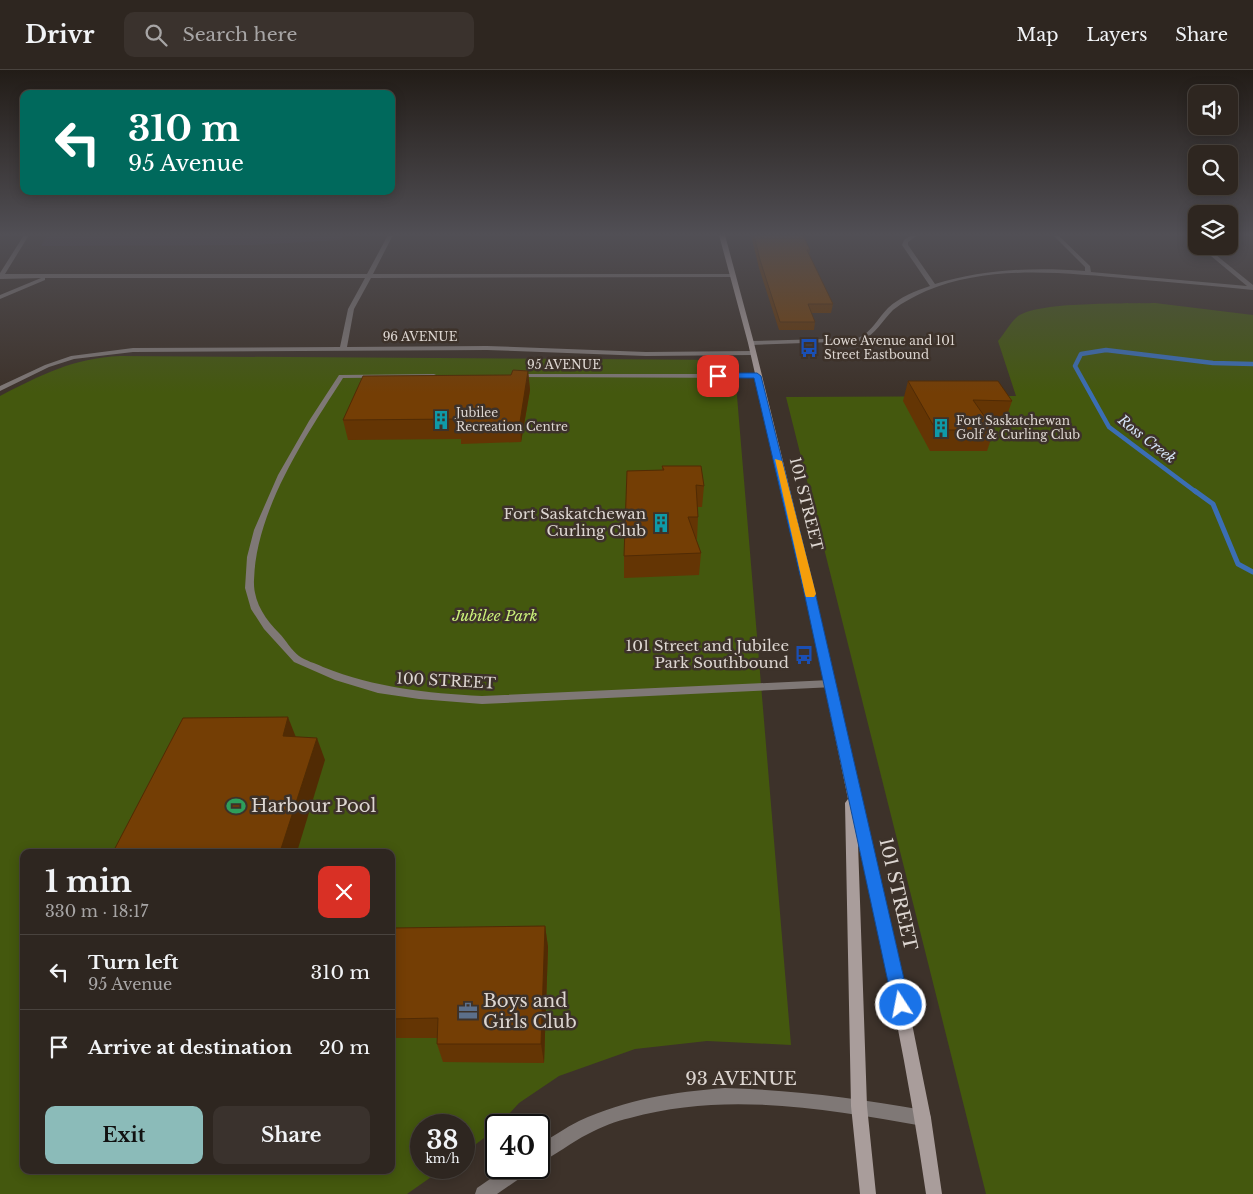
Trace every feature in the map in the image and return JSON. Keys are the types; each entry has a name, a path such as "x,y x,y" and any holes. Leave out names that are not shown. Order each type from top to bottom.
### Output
{"street":[{"path":"0,297 23,287"},
{"path":"343,349 351,309 362,287"},
{"name":"101 STREET","path":"736,287 751,343 757,376 830,684 850,782 890,949 923,1118 934,1194"},
{"path":"751,343 859,340 872,334 896,304 930,287"},
{"name":"96 AVENUE","path":"0,389 54,363 88,353 133,350 487,348 646,354 752,353"},
{"name":"100 STREET","path":"440,376 342,376 282,474 256,537 249,581 252,599 261,618 296,658 338,678 383,692 426,698 482,700 830,684"},
{"name":"95 AVENUE","path":"510,376 757,376"},
{"name":"101 STREET","path":"850,782 859,1106 868,1194"},
{"name":"93 AVENUE","path":"550,1146 599,1120 641,1106 682,1098 741,1095 808,1099 923,1118"},
{"path":"483,1194 504,1179"}],"green space":[{"path":"1155,303 1253,315 1253,1194 986,1194 786,397 1016,396 998,341 1017,317 1043,308 1062,306"},
{"name":"Jubilee Park","path":"120,356 734,360 791,1045 707,1041 635,1049 559,1076 519,1103 509,1114 485,1114 485,1137 475,1145 475,1114 410,1114 410,1179 428,1179 407,1194 0,1194 0,396 29,381 72,364 103,357"}],"building":[{"path":"769,287 825,287 833,304 808,304 815,322 780,322"},
{"path":"513,370 528,371 520,422 458,424 458,419 343,420 363,376 511,375"},
{"path":"908,381 998,381 1012,401 973,400 994,430 936,430"},
{"name":"Fort Saskatchewan Curling Club","path":"662,466 701,466 704,486 696,485 698,517 688,517 701,553 624,556 627,471 664,470"},
{"name":"Harbour Pool","path":"288,717 283,736 317,738 281,849 115,849 183,718"},
{"name":"Boys and Girls Club","path":"545,926 541,1044 437,1044 438,1018 395,1019 395,928"}],"waterway":[{"name":"Ross Creek","path":"1196,492 1109,427 1075,366 1081,354 1106,350 1213,363 1253,364"},
{"name":"Ross Creek","path":"1195,491 1213,504 1238,564 1253,572"}],"slow traffic":[{"path":"778,461 810,594"}],"place":[{"name":"Lowe Avenue and 101 Street Eastbound","path":"809,348"},
{"name":"Jubilee Recreation Centre","path":"441,420"},
{"name":"Fort Saskatchewan Golf & Curling Club","path":"941,428"},
{"name":"Fort Saskatchewan Curling Club","path":"661,523"},
{"name":"101 Street and Jubilee Park Southbound","path":"804,655"},
{"name":"Harbour Pool","path":"236,806"},
{"name":"Boys and Girls Club","path":"468,1011"}],"route":[{"path":"718,376 757,376 810,592 850,782 890,949 901,1005"}]}
